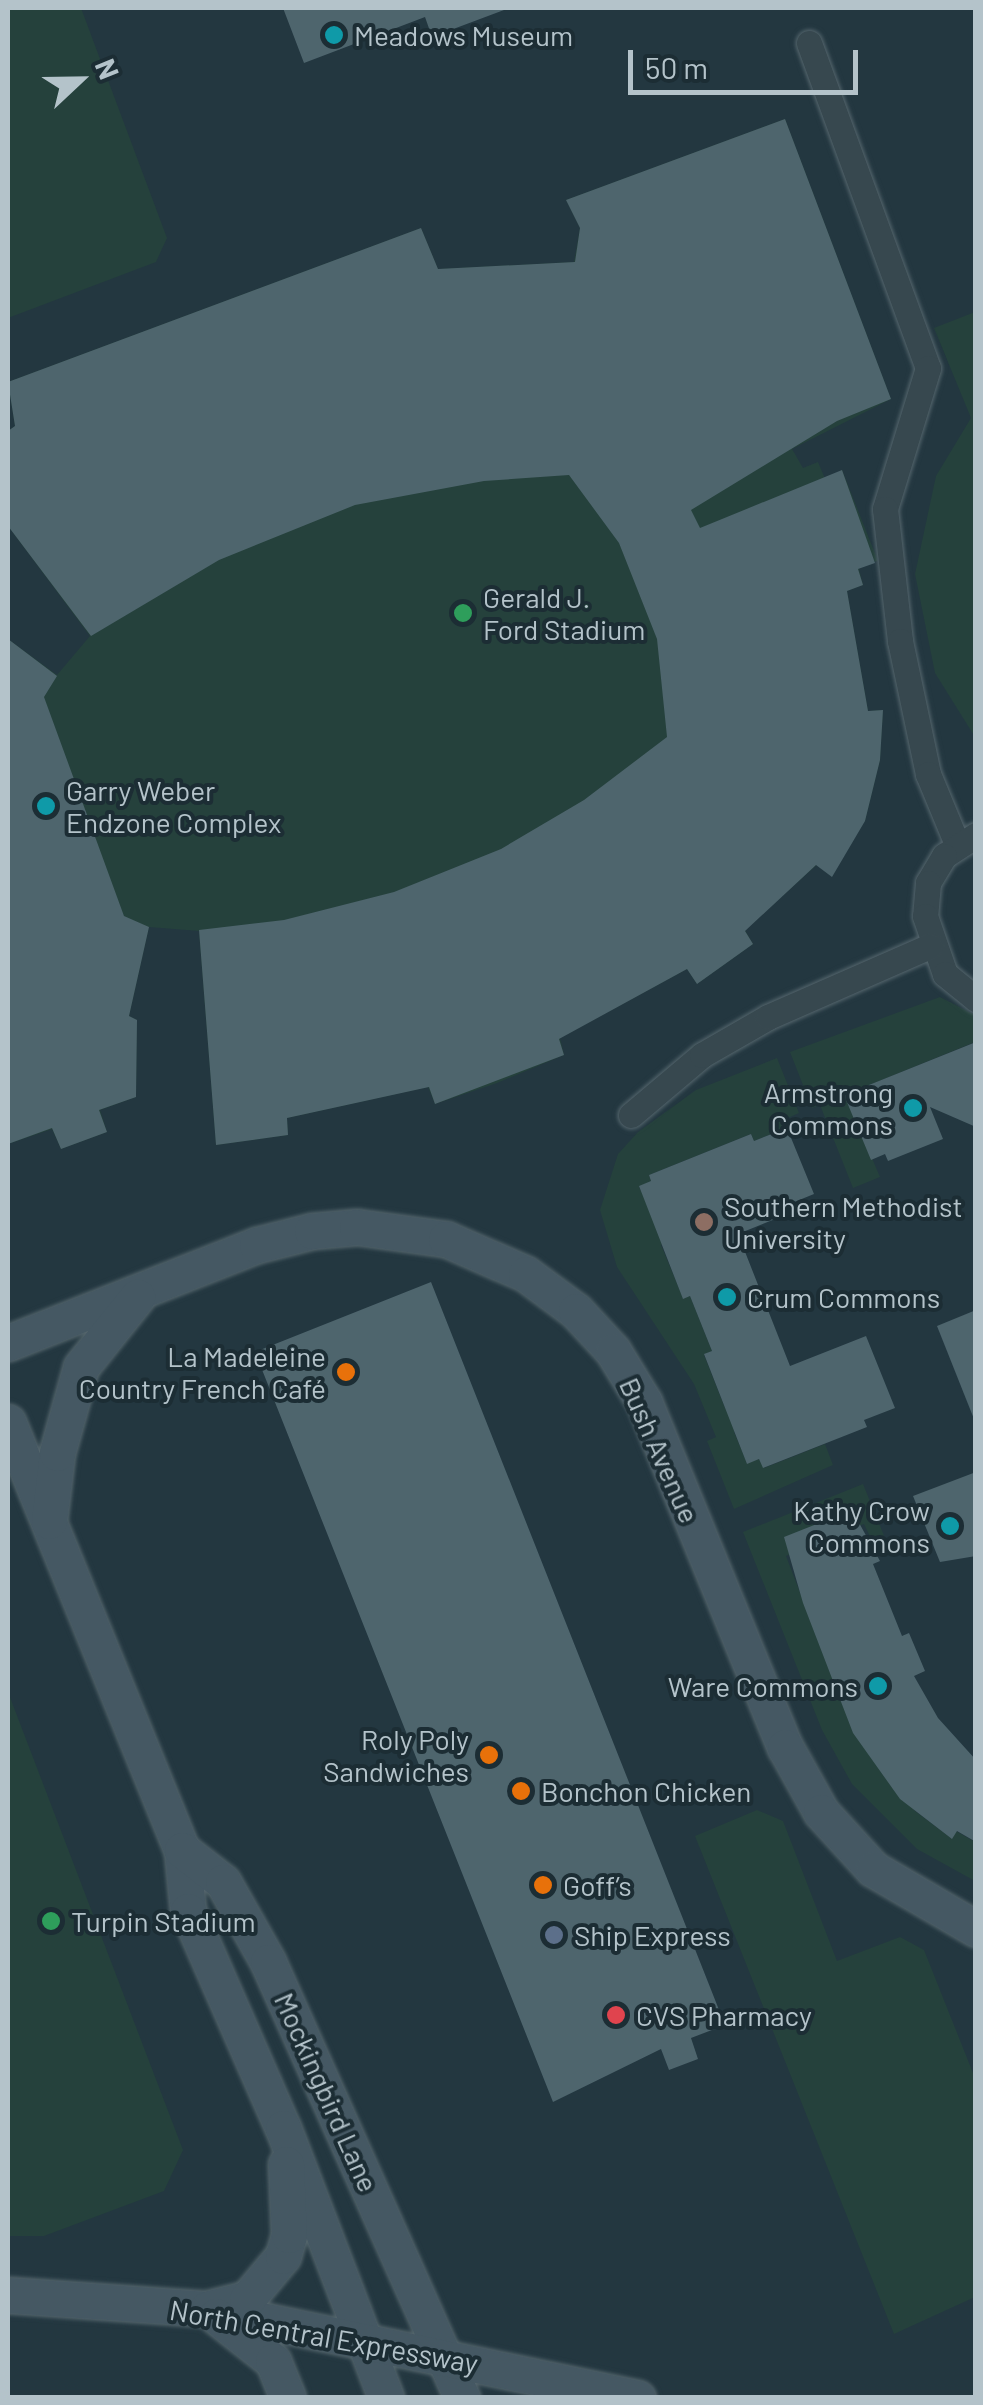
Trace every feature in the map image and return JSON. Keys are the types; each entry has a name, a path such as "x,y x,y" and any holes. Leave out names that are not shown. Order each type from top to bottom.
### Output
{"main road":[{"name":"Bush Avenue","path":"8,1343 258,1245 357,1227 446,1239 550,1291 613,1351 644,1402 785,1747 821,1812 873,1869 976,1929"},
{"path":"48,1522 57,1453 81,1368 109,1325 146,1288"},
{"name":"Mockingbird Lane","path":"8,1422 182,1850 188,1911 284,2128 386,2398"},
{"name":"Mockingbird Lane","path":"182,1850 223,1882 268,1962 462,2398"},
{"path":"207,2309 247,2299 283,2256 290,2235 284,2128"},
{"name":"North Central Expressway","path":"8,2295 207,2309 444,2353 638,2398"},
{"path":"207,2309 273,2361 288,2398"}],"street":[{"path":"808,43 928,368 885,509 900,641 928,774 966,840 928,883 930,946 945,974 976,999"},
{"path":"632,1116 702,1056 768,1017 930,946"}],"green space":[{"path":"8,8 81,8 167,238 156,262 8,318"},
{"name":"Gerald J. Ford Stadium","path":"785,119 891,399 792,449 803,468 818,462 826,481 842,470 878,561 858,565 863,585 847,591 868,711 883,710 880,760 865,821 745,930 753,944 697,984 687,969 560,1038 564,1055 497,1083 435,1104 428,1087 287,1118 288,1135 216,1145 199,931 149,927 129,1016 137,1020 136,1097 100,1110 107,1132 61,1149 52,1129 11,1143 8,639 57,675 90,636 8,526 8,431 15,426 8,382 421,228 438,269 574,262 580,228 566,200"},
{"path":"975,312 975,737 935,673 915,574 936,476 971,418 934,328"},
{"path":"940,997 975,1015 975,1042 845,1095 880,1177 853,1188 820,1105 812,1108 790,1052"},
{"path":"777,1058 799,1113 788,1118 791,1126 754,1141 751,1134 649,1175 651,1181 639,1187 668,1241 661,1245 683,1298 690,1296 712,1351 704,1355 725,1408 742,1428 734,1432 747,1463 759,1459 764,1468 825,1444 833,1465 734,1509 707,1441 716,1437 694,1384 617,1267 600,1210 618,1154 638,1132 696,1090"},
{"path":"863,1484 885,1538 873,1543 864,1524 786,1556 854,1733 915,1811 951,1838 956,1831 975,1842 975,1881 917,1849 852,1784 822,1730 743,1532"},
{"name":"Turpin Stadium","path":"8,1692 183,2150 164,2191 44,2236 8,2236"},
{"path":"757,1810 783,1821 837,1961 900,1937 924,1950 975,2078 975,2297 894,2334 695,1836"}],"building":[{"name":"Meadows Museum","path":"283,8 504,10 432,37 425,17 304,63"},
{"name":"Gerald J. Ford Stadium","path":"785,119 891,399 837,421 691,510 700,528 842,470 875,563 858,569 863,585 847,591 868,711 883,710 880,760 865,821 832,877 816,865 745,931 753,944 697,984 687,969 559,1039 564,1055 435,1104 429,1087 287,1118 288,1135 216,1145 199,930 284,920 394,892 501,849 584,800 667,737 657,639 619,543 569,475 484,481 355,505 219,560 91,636 8,526 8,431 15,426 8,382 421,228 438,269 575,262 580,228 566,200"},
{"name":"Garry Weber Endzone Complex","path":"8,639 57,676 44,697 124,916 149,927 129,1016 137,1020 136,1097 99,1110 107,1132 61,1149 52,1128 8,1144"},
{"name":"Armstrong Commons","path":"976,1042 976,1127 930,1107 943,1139 888,1161 885,1154 871,1160 844,1095"},
{"name":"Crum Commons","path":"787,1128 814,1194 782,1207 785,1215 738,1234 790,1366 866,1336 895,1408 864,1420 867,1427 763,1468 759,1459 747,1464 704,1354 712,1351 690,1296 683,1299 639,1186 651,1181 649,1175 751,1134 754,1141"},
{"path":"431,1282 725,2025 691,2038 698,2059 669,2070 661,2049 553,2102 255,1352"},
{"path":"976,1310 976,1419 974,1419 937,1326"},
{"name":"Kathy Crow Commons","path":"976,1472 976,1556 940,1562 913,1496"},
{"name":"Ware Commons","path":"852,1510 880,1561 873,1564 902,1636 909,1633 925,1671 914,1676 938,1718 976,1760 976,1842 957,1831 952,1839 900,1799 853,1733 803,1603 784,1537"}],"place":[{"name":"Meadows Museum","path":"334,35"},
{"name":"Gerald J. Ford Stadium","path":"463,613"},
{"name":"Garry Weber Endzone Complex","path":"46,806"},
{"name":"Armstrong Commons","path":"913,1108"},
{"name":"Southern Methodist University","path":"704,1222"},
{"name":"Crum Commons","path":"727,1297"},
{"name":"La Madeleine Country French Café","path":"346,1372"},
{"name":"Kathy Crow Commons","path":"950,1526"},
{"name":"Ware Commons","path":"878,1686"},
{"name":"Roly Poly Sandwiches","path":"489,1755"},
{"name":"Bonchon Chicken","path":"521,1791"},
{"name":"Goff’s","path":"543,1885"},
{"name":"Turpin Stadium","path":"51,1921"},
{"name":"Ship Express","path":"554,1935"},
{"name":"CVS Pharmacy","path":"616,2015"}]}
